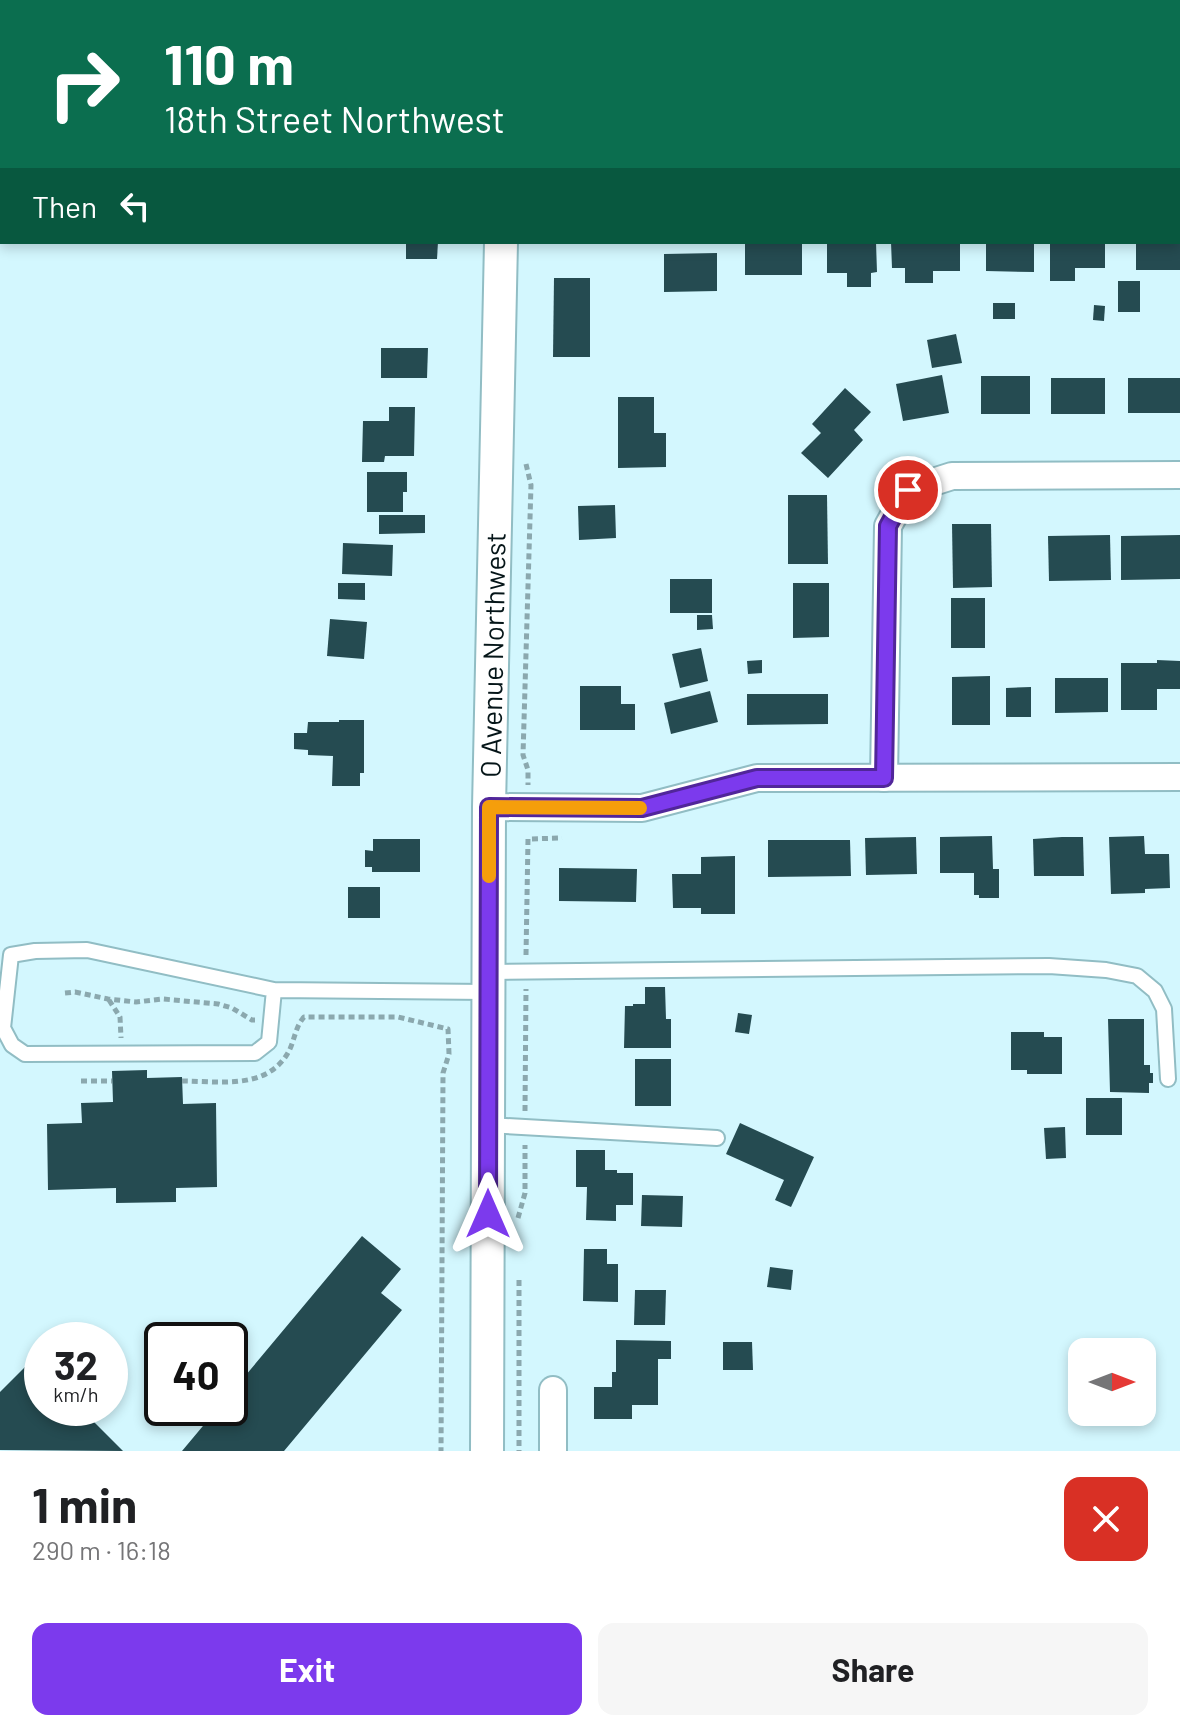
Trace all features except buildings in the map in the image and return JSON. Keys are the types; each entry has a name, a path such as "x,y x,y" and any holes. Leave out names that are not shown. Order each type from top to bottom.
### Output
{"street":[{"name":"O Avenue Northwest","path":"487,1451 489,807 501,244"},
{"path":"884,778 888,526 908,490 952,476 1180,475"},
{"path":"489,807 642,808 757,778 1180,777"},
{"path":"553,1390 553,1451"}],"lane":[{"path":"274,990 269,1042 255,1053 25,1054 12,1045 3,1028 11,955 35,951 87,950 274,990 1049,966 1106,970 1137,976 1155,991 1164,1009 1168,1079"},
{"path":"488,1125 717,1138"}],"path":[{"path":"523,452 531,485 523,755 528,770 528,790"},
{"path":"516,838 528,839 528,828"},
{"path":"65,993 136,1002 163,999 218,1004 252,1020 272,1016"},
{"path":"182,1081 246,1081 260,1078 275,1070 286,1056 297,1025 304,1017 398,1017 448,1029 449,1054 443,1073 441,1451"},
{"path":"81,1081 112,1081"}],"slow traffic":[{"path":"489,876 489,807 640,808"}],"route":[{"path":"488,1214 489,807 642,808 757,778 884,778 888,526 908,490"}]}
